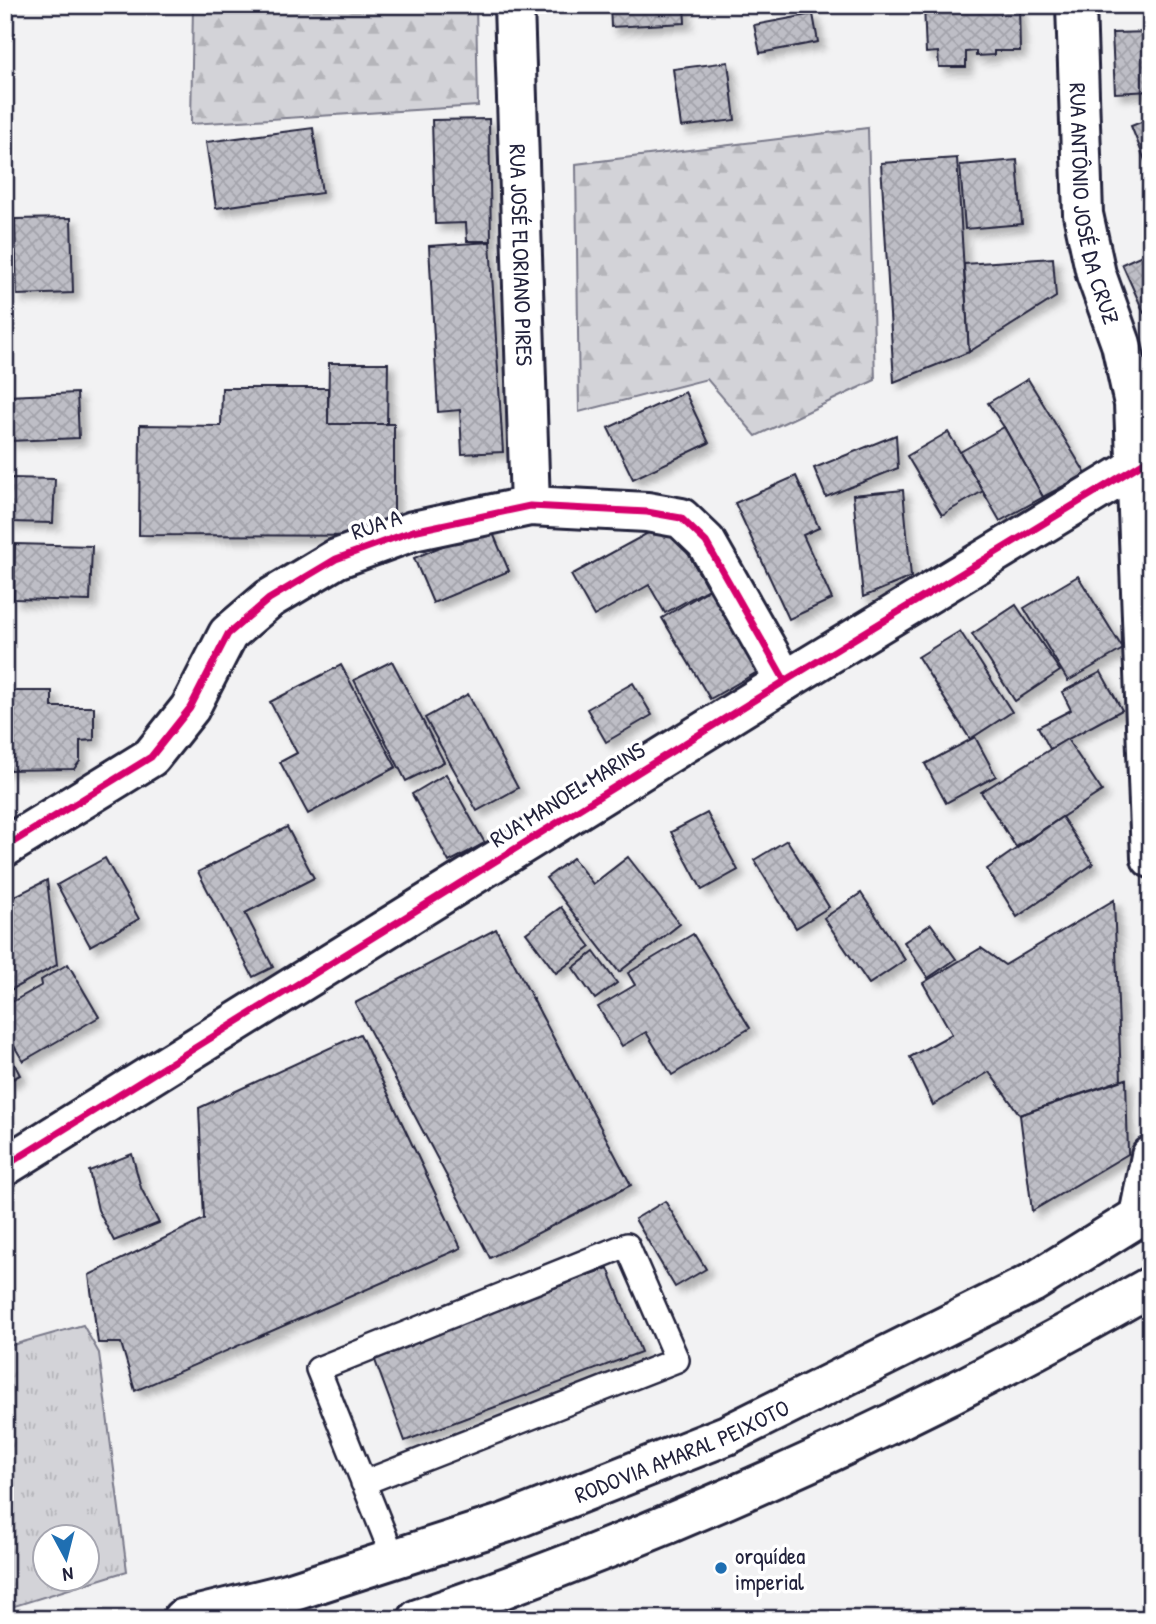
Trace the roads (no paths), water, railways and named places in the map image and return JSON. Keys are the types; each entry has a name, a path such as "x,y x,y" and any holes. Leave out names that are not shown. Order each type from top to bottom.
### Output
{"main road":[{"name":"RUA JOSÉ FLORIANO PIRES","path":"514,5 530,506"},
{"name":"RUA ANTÔNIO JOSÉ DA CRUZ","path":"1076,5 1083,214 1096,274 1129,374 1144,462 1151,858"},
{"name":"RUA MANOEL MARINS","path":"5,1166 785,681 1144,462"},
{"name":"RUA A","path":"5,847 150,757 190,708 228,634 269,599 336,559 413,531 530,506 647,512 681,518 706,541 785,681"},
{"path":"1145,1213 1151,1156"},
{"name":"RODOVIA AMARAL PEIXOTO","path":"182,1619 288,1592 505,1523 727,1436 1032,1283 1145,1213"},
{"path":"418,1619 534,1579 748,1490 933,1405 1151,1286"}],"lane":[{"path":"363,1483 677,1360 627,1245 318,1369 363,1483 394,1559"}],"place":[{"name":"orquídea imperial","path":"721,1568"}]}
